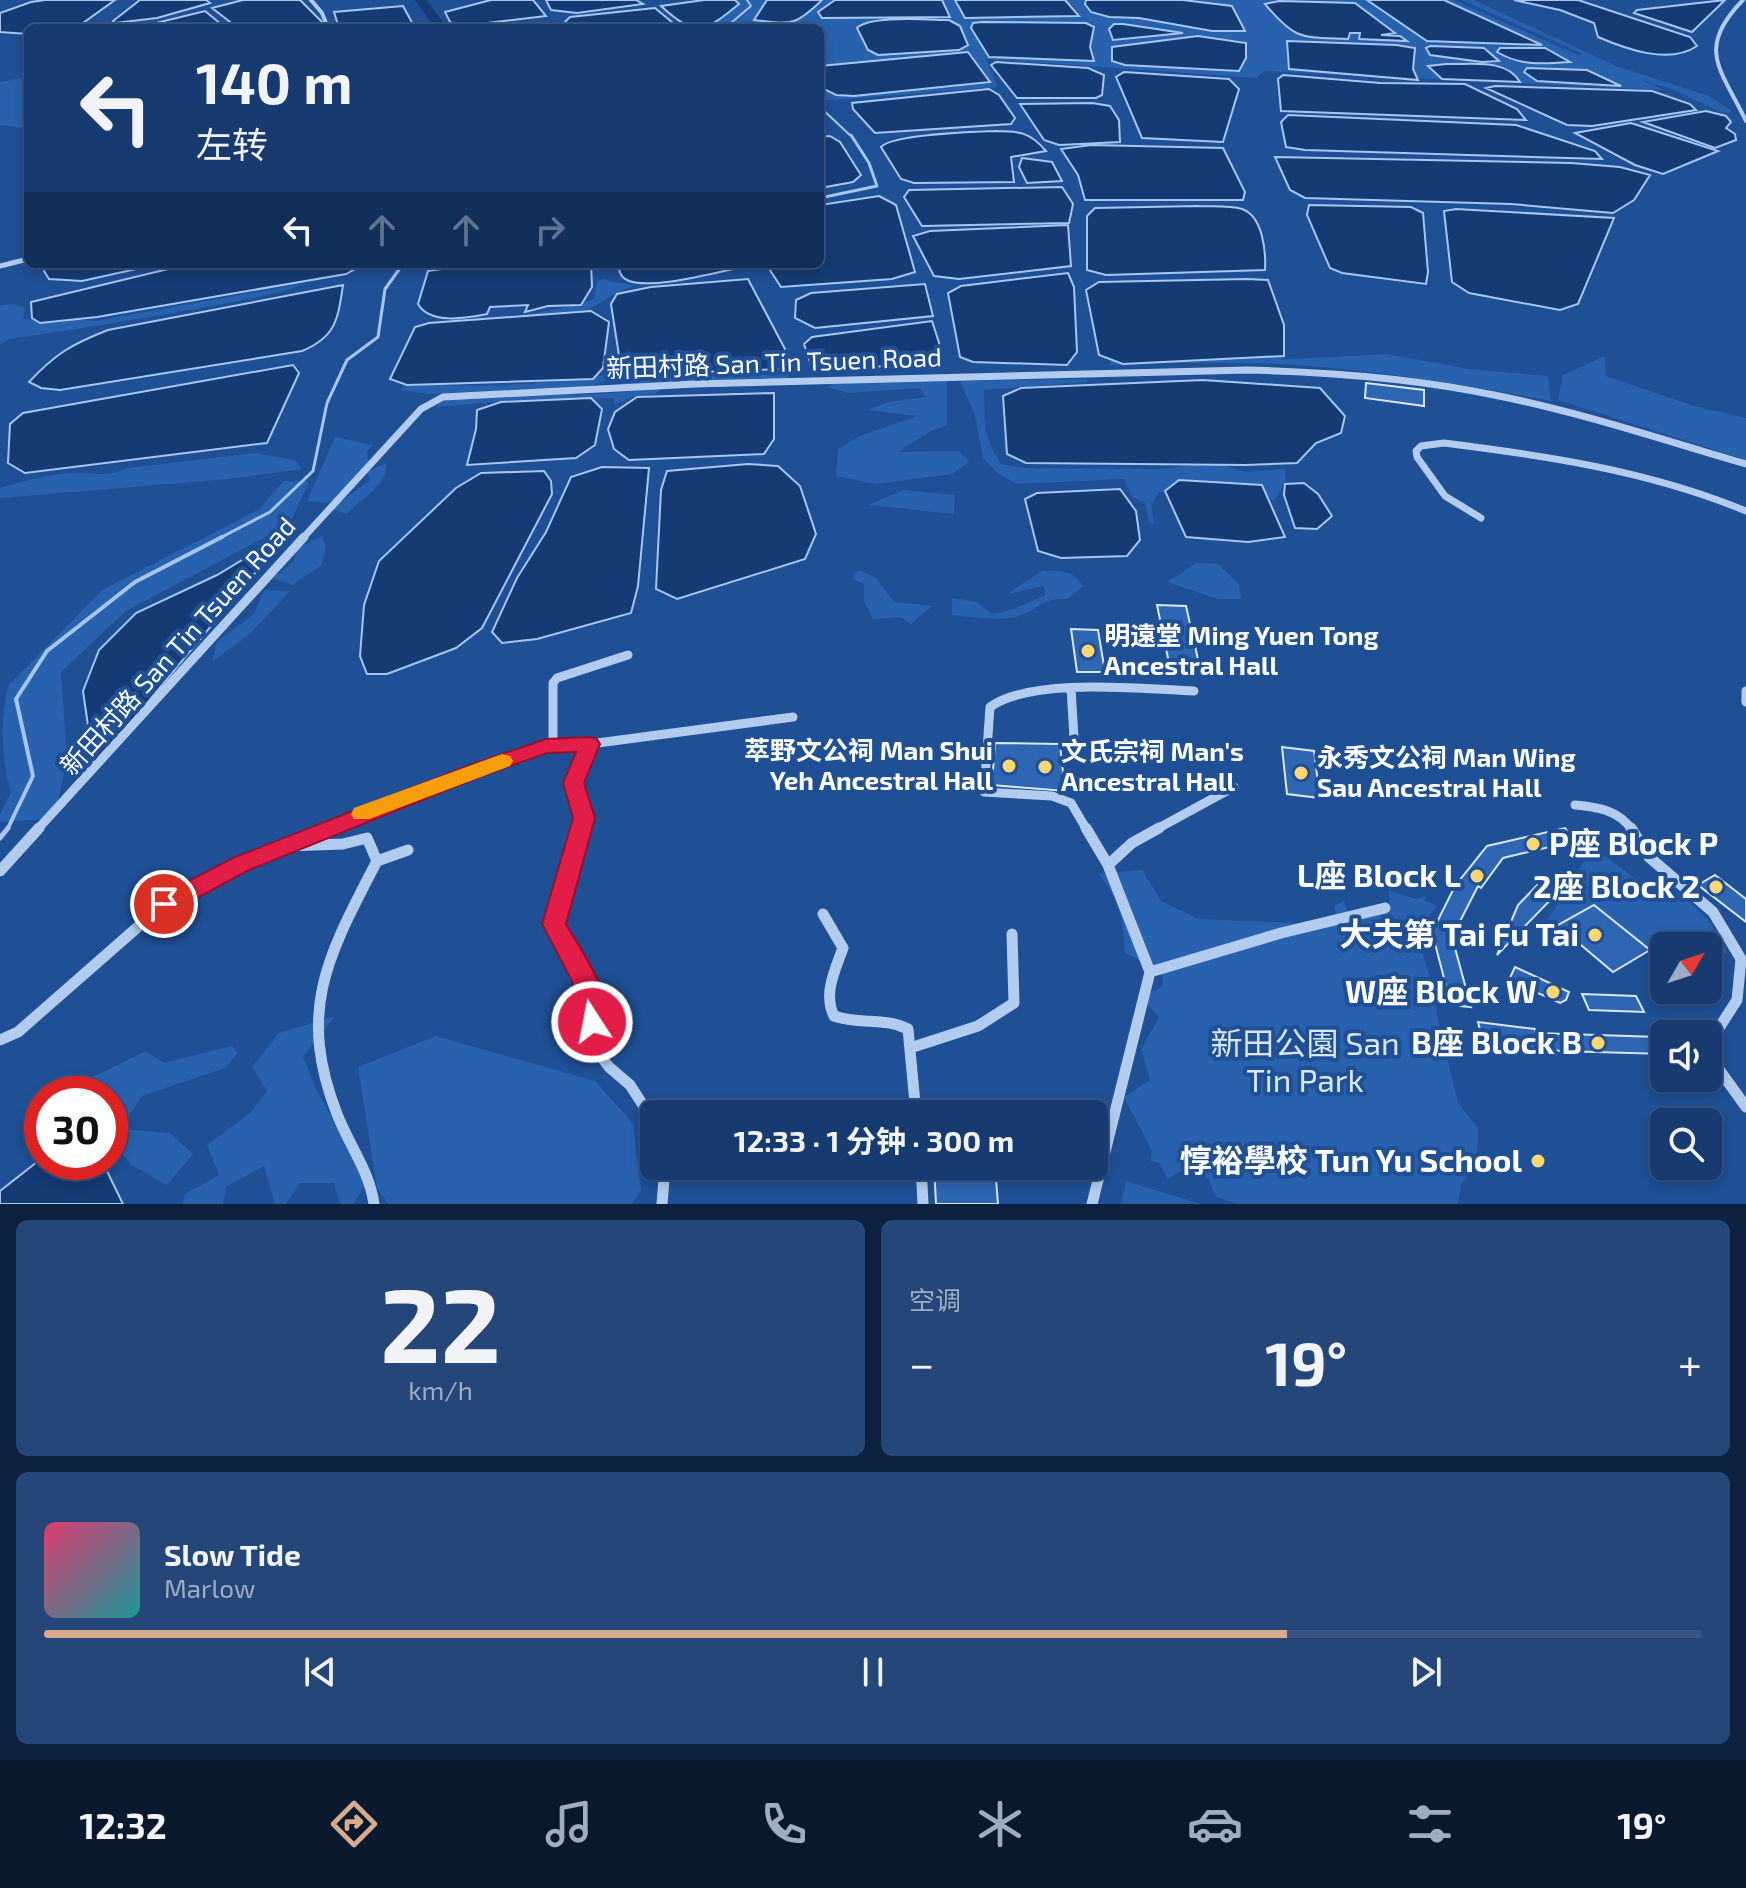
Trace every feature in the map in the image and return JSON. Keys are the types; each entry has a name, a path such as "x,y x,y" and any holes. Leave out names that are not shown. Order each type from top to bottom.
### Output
{"street":[{"path":"311,0 326,24"},
{"path":"1743,0 1716,30 1715,41 1718,65 1746,121"},
{"path":"0,266 24,260"},
{"name":"新田村路 San Tin Tsuen Road","path":"0,871 421,409 443,397 695,384 1247,370 1337,372 1460,389 1555,409 1746,464"},
{"path":"1481,518 1445,496 1417,457 1416,451 1421,446 1444,443 1615,467 1689,488 1746,511"},
{"path":"553,746 553,683 557,678 628,655"},
{"path":"1092,1204 1150,972 1108,865 1077,810 1063,798 984,792 992,703 1000,698 1071,688 1194,691"},
{"path":"1071,688 1074,738"},
{"path":"1746,691 1746,702"},
{"path":"0,1040 18,1032 164,904 215,875 283,846 475,771 553,746 590,744 793,717"},
{"path":"590,744 574,783 584,818 554,924 569,947 590,998 594,1047 609,1067 630,1085 640,1100"},
{"path":"1108,865 1132,843 1234,787"},
{"path":"1575,805 1603,808 1627,822 1649,857 1713,912 1726,930 1741,959 1737,1000 1722,1023"},
{"path":"283,846 343,844 367,838 377,861"},
{"path":"374,1204 371,1184 331,1097 318,1049 315,1021 317,995 326,965 377,861 408,850"},
{"path":"1150,972 1281,933 1385,908"},
{"path":"823,914 843,948 834,970 829,1006 832,1014 840,1021 899,1022 908,1029 915,1100"},
{"path":"910,1048 959,1036 997,1018 1014,1003 1012,934"},
{"path":"1722,1074 1746,1107"},
{"path":"662,1204 664,1180"},
{"path":"922,1180 923,1204"}],"green space":[{"path":"736,0 1454,0 1580,56 1581,53 1462,0 1474,0 1616,66 1709,96 1732,111 1725,114 1672,89 1642,80 1664,90 1264,71 1256,78 986,59 998,87 824,101 824,24 715,24 739,4"},
{"path":"24,78 24,128 0,125 0,82"},
{"path":"602,279 635,286 576,313 517,317 594,299 597,282"},
{"path":"301,284 287,290 213,306 9,339 0,345 0,305 15,304 25,308 23,319 95,321"},
{"path":"1213,352 1290,359 1387,354 1468,369 1548,376 1551,401 1422,379 1324,367 1222,363 1108,365 1119,355"},
{"path":"1605,356 1606,376 1694,406 1746,418 1746,460 1558,400 1563,375"},
{"path":"606,375 614,379 586,387 430,394 401,390 405,382 456,386 506,385"},
{"path":"788,375 789,380 623,385 620,379"},
{"path":"947,379 947,425 931,431 898,452 959,451 969,462 952,474 876,484 836,476 838,449 860,436 917,416 868,410 888,402 926,397 919,388 848,393 827,387 835,383"},
{"path":"1087,379 1088,382 984,390 988,436 1001,464 1026,468 1164,469 1214,462 1245,472 1285,469 1286,480 1274,501 1253,491 1159,492 1151,506 1154,525 1149,522 1145,503 1132,497 1124,479 1017,484 997,473 983,458 975,415 960,381"},
{"path":"662,388 655,394 634,396 614,405 614,398 516,400 437,407 438,403 457,397 603,394"},
{"path":"335,437 373,445 367,451 368,465 333,503 307,501"},
{"path":"254,453 295,460 302,469 229,479 0,498 0,488 48,476 108,474 128,468"},
{"path":"386,463 386,471 378,485 347,514 331,509 370,480 366,472"},
{"path":"284,481 309,481 290,524 126,611 61,672 67,761 54,819 0,822 0,814 11,792 3,737 9,685 102,590 258,510"},
{"path":"904,490 955,495 954,514 868,505"},
{"path":"322,536 326,546 322,565 292,585 273,578 294,561 297,548"},
{"path":"1197,563 1218,564 1239,584 1241,599 1218,599 1167,582"},
{"path":"858,570 876,578 894,602 932,606 911,624 901,617 873,619 864,601 864,584 852,579"},
{"path":"1042,571 1070,574 1083,586 1067,599 1046,602 1015,617 991,619 952,615 952,598 977,602 992,614 1014,609 1045,595 1044,586 1007,594"},
{"path":"264,590 290,591 251,633 212,662 217,642 254,614"},
{"path":"1593,847 1649,889 1662,882 1700,912 1717,932 1650,932 1650,950 1594,905 1551,929 1545,924"},
{"name":"新田公園 San Tin Park","path":"1142,870 1161,901 1198,919 1325,924 1338,922 1334,906 1344,901 1351,919 1390,910 1389,891 1417,899 1426,896 1425,901 1437,905 1416,933 1433,987 1458,1103 1478,1128 1477,1165 1461,1184 1458,1204 1238,1204 1216,1197 1208,1178 1183,1170 1168,1179 1159,1163 1151,1161 1152,1151 1124,1097 1150,1080 1141,1050 1159,1017 1140,997 1163,986 1162,973 1124,952 1119,911 1099,874"},
{"path":"335,1016 303,1057 315,1087 367,1183 353,1204 340,1204 334,1183 300,1183 286,1204 275,1204 264,1166 226,1187 223,1204 183,1204 185,1194 219,1175 207,1145 250,1113 267,1091 252,1067 279,1033"},
{"path":"436,1036 595,1081 633,1123 641,1190 632,1204 388,1204 377,1188 358,1067"},
{"path":"232,1046 238,1053 225,1068 142,1096 128,1117 128,1076 95,1076 145,1051 164,1063"},
{"path":"128,1130 170,1133 193,1154 167,1185 128,1161"},
{"path":"1126,1181 1201,1204 1121,1204"}],"shaded area":[{"path":"115,0 82,24 24,24 24,34 0,32 0,13 31,2"},
{"path":"140,0 206,0 210,3 157,18 113,21"},
{"path":"243,0 300,0 322,22 233,24 212,8"},
{"path":"491,0 533,0 546,16 456,24 450,22 445,12"},
{"path":"546,0 636,0 643,4 577,13 551,10"},
{"path":"704,0 735,0 739,4 711,24 685,24 661,6"},
{"path":"767,0 822,0 792,22 754,20"},
{"path":"835,0 942,0 950,17 822,18 818,12"},
{"path":"955,0 1065,0 1079,16 965,18"},
{"path":"1086,0 1183,0 1232,6 1245,31 1212,31 1139,18 1109,17 1091,12 1085,4"},
{"path":"1367,0 1444,0 1542,45 1427,41"},
{"path":"1514,0 1578,0 1690,37 1697,46 1686,52 1661,55 1634,50 1598,37 1594,23 1560,10"},
{"path":"1725,0 1692,32 1634,13 1637,10"},
{"path":"1279,1 1355,3 1395,33 1381,35 1400,36 1407,41 1359,39 1360,33 1350,33 1348,39 1300,35 1284,25 1265,4"},
{"path":"403,6 413,24 338,24 334,12"},
{"path":"655,8 674,24 565,24 570,17"},
{"path":"205,11 221,24 152,24"},
{"path":"949,20 960,26 968,45 959,50 878,55 868,50 857,28 874,21"},
{"path":"973,23 1086,23 1094,27 1090,47 1094,61 989,57 971,28"},
{"path":"1114,24 1183,33 1113,40 1109,29"},
{"path":"1198,36 1246,43 1246,58 1239,71 1125,65 1112,61 1112,47"},
{"path":"1287,41 1415,48 1413,69 1418,80 1289,69"},
{"path":"1426,48 1484,48 1499,61 1482,62 1430,55"},
{"path":"1500,48 1545,48 1570,62 1523,62 1497,52"},
{"path":"968,52 990,82 854,96 836,95 824,89 824,66"},
{"path":"996,62 1088,68 1104,75 1102,95 1096,98 1017,98 991,65"},
{"path":"1428,66 1497,66 1514,74 1520,82 1442,79"},
{"path":"1527,68 1587,70 1621,86 1537,81 1524,72"},
{"path":"1124,72 1229,79 1239,89 1223,142 1142,138 1116,77"},
{"path":"1283,75 1380,83 1465,84 1517,109 1526,120 1281,111 1278,79"},
{"path":"1486,88 1652,91 1690,104 1696,110 1592,126 1567,125"},
{"path":"989,89 999,95 1015,118 1011,124 875,133 853,109 852,103"},
{"path":"1092,103 1110,106 1119,120 1120,142 1059,145 1044,140 1020,104"},
{"path":"1706,111 1726,116 1731,122 1726,128 1735,134 1736,140 1715,148 1643,122"},
{"path":"1288,115 1516,125 1595,151 1602,159 1305,150 1286,147 1281,122"},
{"path":"1631,123 1718,151 1663,174 1635,165 1575,133"},
{"path":"995,131 1024,134 1046,151 1011,157 1014,182 914,183 901,179 881,147 917,136"},
{"path":"830,136 840,142 861,175 853,182 824,187 824,137"},
{"path":"1091,145 1223,148 1245,192 1243,200 1085,200 1078,175 1061,149"},
{"path":"1275,157 1571,163 1620,167 1650,175 1634,200 1613,213 1511,204 1305,198 1290,190"},
{"path":"1022,158 1052,162 1062,181 1027,183 1019,167"},
{"path":"1062,187 1073,204 1069,223 922,226 904,197 909,190"},
{"path":"879,196 896,205 915,272 892,279 781,287 769,268 824,268 824,204"},
{"path":"1309,205 1411,207 1423,213 1428,272 1426,284 1342,273 1330,268 1307,215"},
{"path":"1231,207 1249,213 1262,235 1265,270 1106,275 1087,270 1087,216 1095,208"},
{"path":"1456,209 1614,218 1578,304 1560,310 1469,293 1452,282 1444,211"},
{"path":"1068,225 1071,266 959,279 934,276 913,236 930,231"},
{"path":"45,268 141,268 82,281 49,279"},
{"path":"172,268 357,268 346,274 97,317 40,323 32,318 31,302"},
{"path":"448,268 591,268 592,287 581,305 548,306 525,312 528,305 490,307 487,314 450,318 431,315 418,304 428,271"},
{"path":"619,268 737,268 683,280 651,283 637,283 625,279"},
{"path":"1068,273 1074,287 1077,352 1067,365 973,362 960,357 948,293 961,286"},
{"path":"748,279 785,349 784,369 622,375 611,304 617,294 651,287"},
{"path":"1268,280 1284,325 1284,356 1123,364 1099,355 1086,290 1099,282"},
{"path":"925,284 933,316 815,328 795,318 796,300 811,293"},
{"path":"343,285 337,317 329,333 302,351 60,390 41,388 29,382 65,351 108,330"},
{"path":"591,311 609,322 603,368 593,379 407,385 390,379 415,327 429,323"},
{"path":"932,321 942,352 915,363 860,367 811,365 804,344 812,337"},
{"path":"293,365 299,373 267,443 25,473 8,463 10,424 23,413"},
{"path":"1203,380 1320,388 1345,416 1341,433 1316,443 1297,463 1026,463 1007,454 1003,396 1021,388"},
{"path":"774,393 774,439 764,454 629,460 614,449 608,429 615,412 637,397"},
{"path":"591,398 602,409 595,445 576,458 467,465 476,429 477,410 501,402"},
{"path":"748,464 778,466 800,486 816,534 805,559 677,599 656,589 661,490 667,471"},
{"path":"602,467 649,468 638,586 631,613 537,639 502,643 492,632 517,578 546,532 571,477"},
{"path":"544,471 551,481 552,494 482,628 456,648 387,674 367,674 360,656 364,605 379,561 456,488 481,473"},
{"path":"1179,480 1262,485 1285,537 1248,542 1186,537 1165,491"},
{"path":"1304,483 1318,494 1332,516 1317,529 1295,528 1284,495 1285,484"},
{"path":"1120,489 1136,511 1140,540 1127,556 1061,558 1038,551 1025,499 1037,493"},
{"path":"289,532 94,767 83,691 99,650 136,613 217,575"},
{"path":"24,1172 24,1180 111,1180 123,1204 0,1204 0,1191"}],"building":[{"path":"1366,383 1424,390 1424,406 1365,398"},
{"path":"1157,605 1186,606 1199,664 1169,663"},
{"name":"明遠堂 Ming Yuen Tong Ancestral Hall","path":"1071,629 1098,630 1105,672 1077,672"},
{"path":"995,743 1060,744 1065,791 992,785"},
{"name":"永秀文公祠 Man Wing Sau Ancestral Hall","path":"1282,747 1314,751 1320,798 1287,794"},
{"path":"1565,828 1575,841 1503,858 1481,888 1478,886 1452,937 1471,1007 1451,1005 1432,932 1455,886 1487,846"},
{"path":"1715,875 1746,899 1746,922 1698,885"},
{"path":"1545,877 1562,888 1497,955 1518,905"},
{"name":"大夫第 Tai Fu Tai","path":"1594,905 1650,950 1613,972 1575,940 1569,944 1551,929"},
{"path":"1515,967 1569,992 1566,1000 1560,1003 1509,980"},
{"path":"1582,994 1636,996 1644,1012 1589,1010"},
{"path":"1478,1022 1535,1029 1536,1033 1650,1037 1650,1054 1560,1051 1482,1038"},
{"path":"935,1180 996,1180 998,1204 936,1204"}],"waterway":[{"path":"421,0 438,24"},
{"path":"730,24 751,6 747,0"},
{"path":"824,111 852,137"},
{"path":"824,197 877,186 869,163 851,135"},
{"path":"218,539 270,512 313,471 327,403 347,360 378,337 385,289 400,268"},
{"path":"8,828 33,776 16,699 47,651 135,582 222,537"},
{"path":"0,838 8,828"}],"slow traffic":[{"path":"361,814 502,761"}],"place":[{"name":"明遠堂 Ming Yuen Tong Ancestral Hall","path":"1088,651"},
{"name":"萃野文公祠 Man Shui Yeh Ancestral Hall","path":"1009,766"},
{"name":"文氏宗祠 Man's Ancestral Hall","path":"1045,767"},
{"name":"永秀文公祠 Man Wing Sau Ancestral Hall","path":"1301,773"},
{"name":"P座 Block P","path":"1533,844"},
{"name":"L座 Block L","path":"1477,876"},
{"name":"2座 Block 2","path":"1716,887"},
{"name":"大夫第 Tai Fu Tai","path":"1595,935"},
{"name":"W座 Block W","path":"1553,992"},
{"name":"B座 Block B","path":"1598,1043"},
{"name":"惇裕學校 Tun Yu School","path":"1538,1161"}],"route":[{"path":"164,904 215,875 337,823 475,771 546,746 590,744 574,783 584,818 554,924 569,947 584,981 590,998 592,1022"}]}
